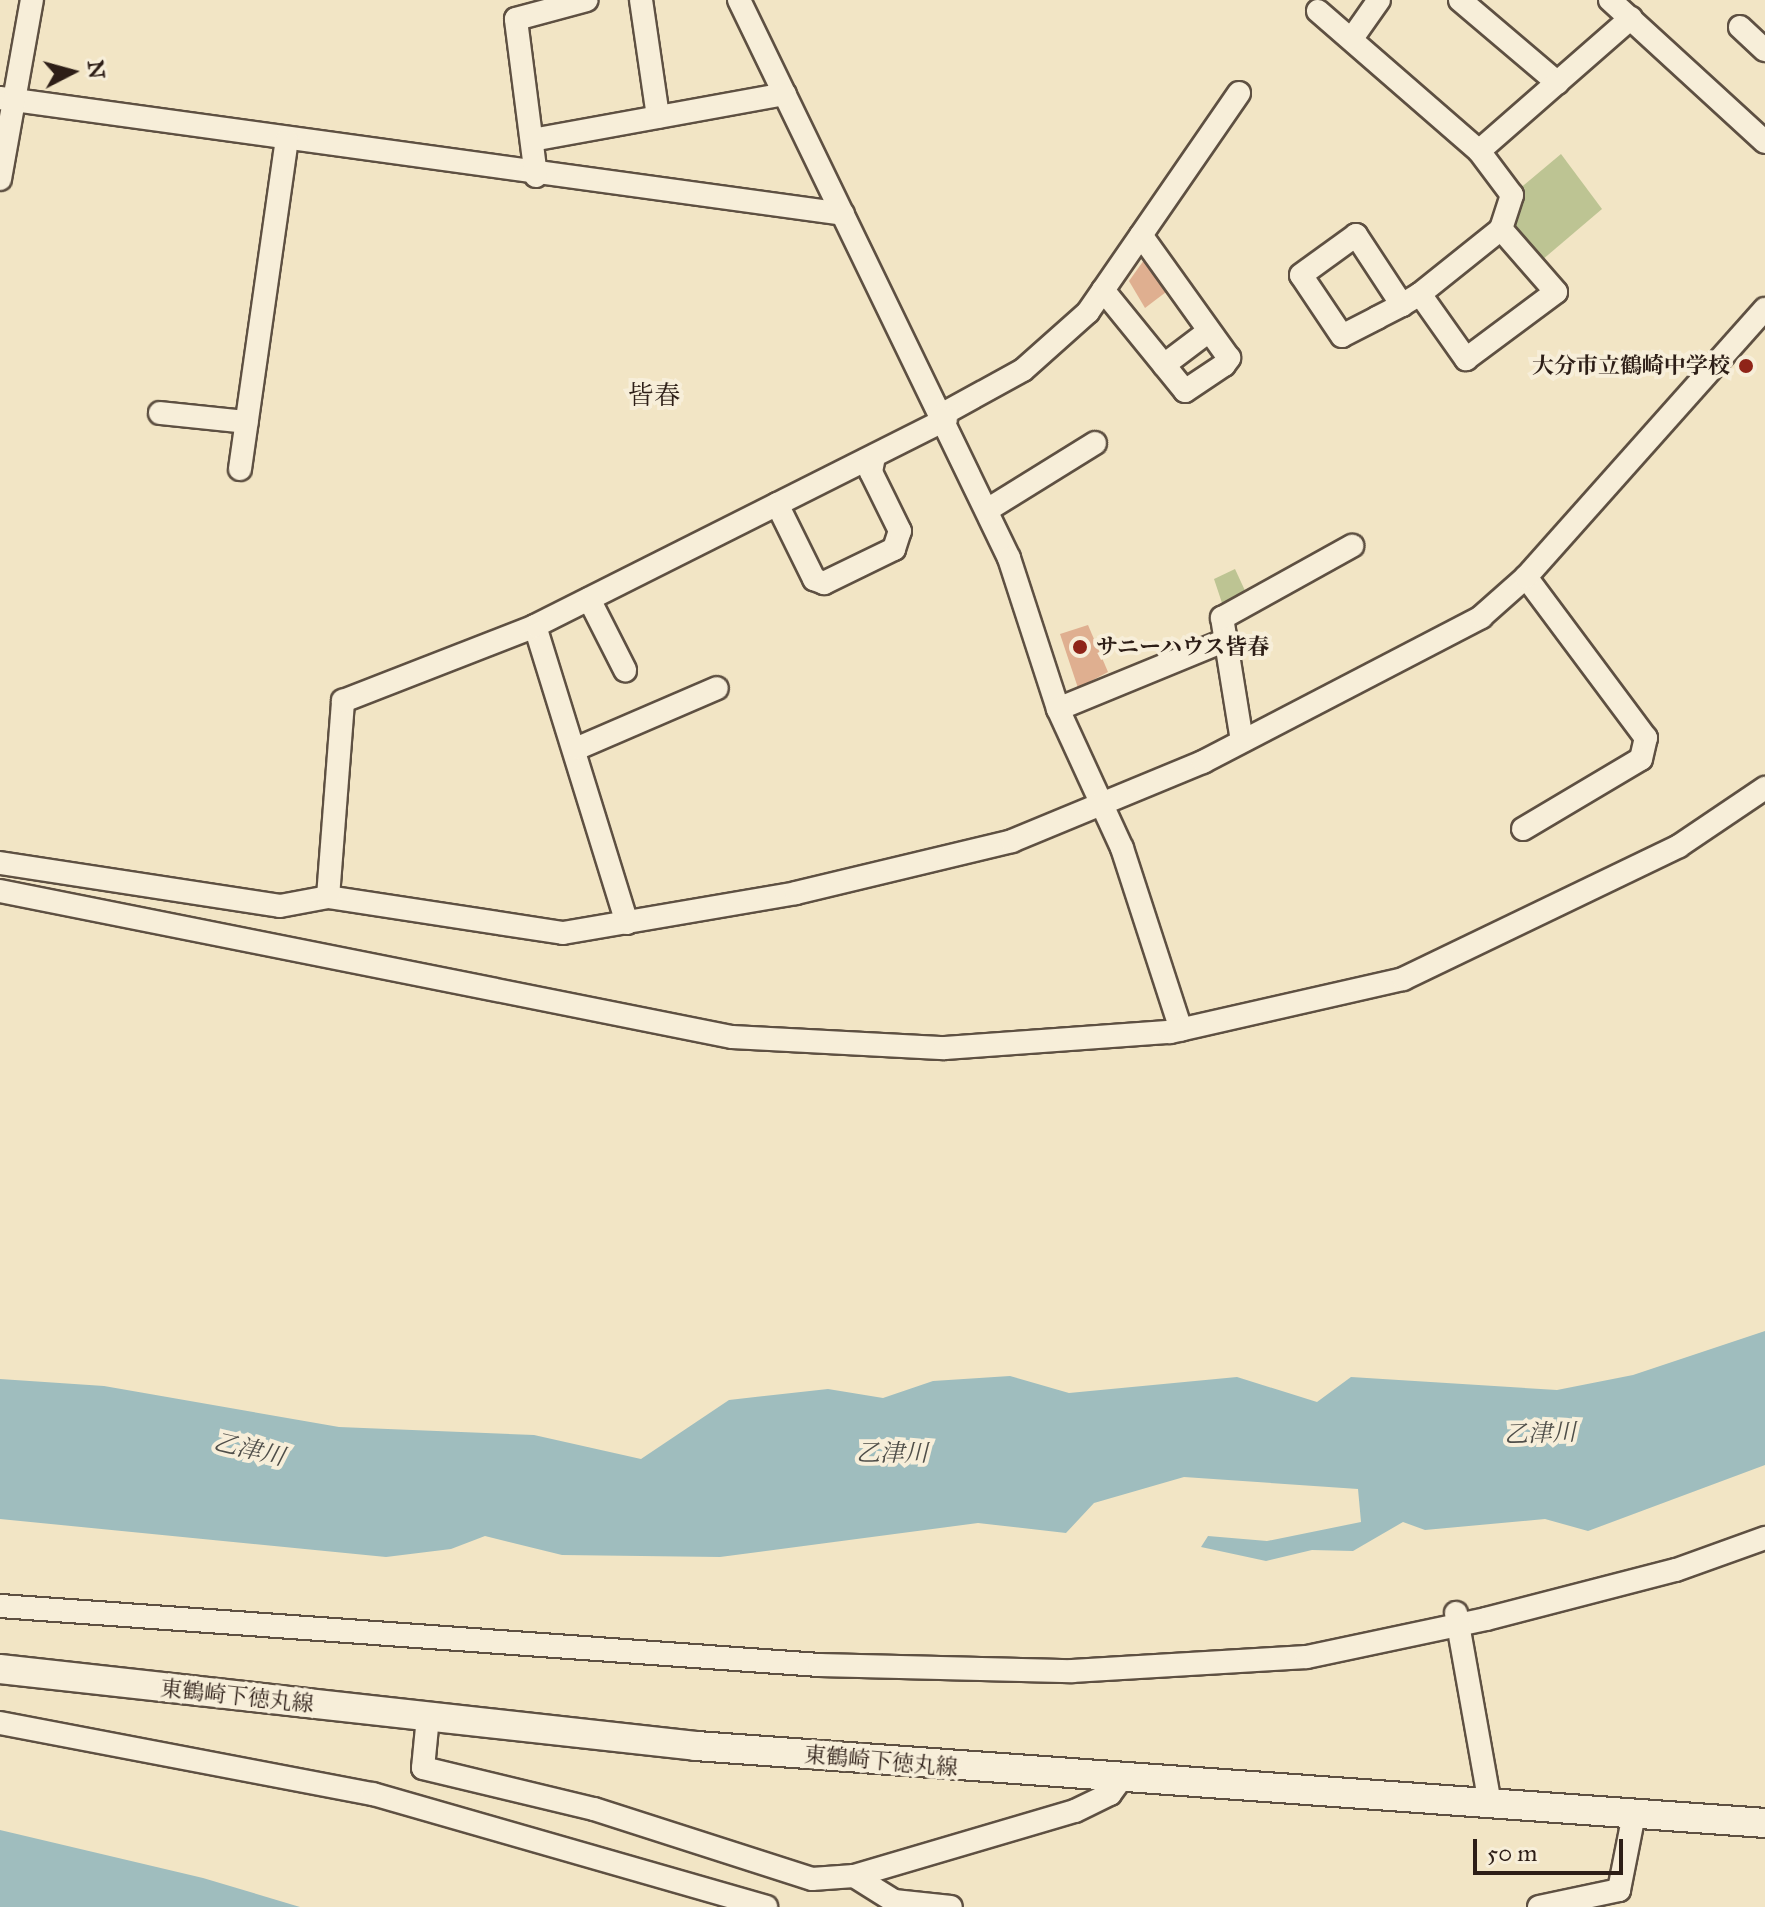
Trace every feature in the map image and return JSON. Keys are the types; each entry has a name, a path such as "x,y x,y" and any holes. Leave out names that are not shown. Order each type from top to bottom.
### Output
{"street":[{"path":"0,179 6,99 32,0"},
{"path":"536,176 516,19 587,0"},
{"path":"641,0 658,117"},
{"path":"739,0 944,416 987,510 1058,709 1099,806 1122,848 1181,1030"},
{"path":"1353,37 1379,0"},
{"path":"1460,0 1558,83"},
{"path":"1610,0 1765,142"},
{"path":"1318,11 1353,37 1479,151 1512,195 1501,229 1411,300 1342,336 1301,275 1356,235 1411,300 1466,359 1556,292 1501,229"},
{"path":"1479,151 1631,18"},
{"path":"1740,27 1765,50"},
{"path":"328,897 343,701 535,626 874,456 1049,350 1103,290 1239,93"},
{"path":"532,140 785,94"},
{"path":"6,99 536,176 843,214"},
{"path":"240,469 287,140"},
{"path":"1103,290 1164,365 1193,392 1229,358 1141,235"},
{"path":"0,863 133,886 280,906 328,897 563,933 941,861 1099,806 1242,741 1452,634 1526,577 1765,309"},
{"path":"1164,365 1209,331"},
{"path":"160,413 247,422"},
{"path":"987,510 1095,443"},
{"path":"777,504 814,579 824,583 894,549 900,531 871,472 874,456"},
{"path":"1242,741 1222,618 1352,546"},
{"path":"1523,829 1641,759 1646,738 1526,577"},
{"path":"589,599 625,670"},
{"path":"535,626 578,748 627,923"},
{"path":"1058,709 1226,640"},
{"path":"578,748 717,688"},
{"path":"0,891 732,1037 945,1048 1181,1030 1331,1010 1540,916 1679,846 1765,788"},
{"path":"133,886 218,934"},
{"path":"0,1606 819,1665 1072,1671 1307,1657 1457,1619 1676,1570 1765,1538"},
{"path":"1457,1619 1490,1803"},
{"name":"東鶴崎下徳丸線","path":"0,1669 428,1717 1120,1780 1765,1823"},
{"path":"428,1717 423,1768 455,1781 594,1809 812,1879 854,1876 1075,1811 1110,1794 1120,1780"},
{"path":"0,1723 373,1794 766,1907"},
{"path":"1539,1907 1619,1890 1634,1814"},
{"path":"854,1876 894,1901 951,1907"}],"green space":[{"path":"1561,154 1602,209 1535,266 1501,229 1512,195"},
{"path":"1235,569 1247,595 1224,609 1214,579"}],"water":[{"name":"乙津川","path":"1765,1331 1765,1465 1588,1531 1545,1519 1425,1530 1403,1522 1353,1551 1312,1550 1266,1561 1201,1547 1208,1536 1267,1541 1361,1522 1358,1489 1184,1477 1094,1503 1066,1533 978,1523 720,1557 562,1555 485,1536 451,1549 386,1557 0,1519 0,1379 104,1386 339,1427 534,1435 641,1459 729,1400 828,1389 883,1398 933,1381 1010,1376 1069,1393 1237,1377 1317,1402 1351,1377 1557,1390 1633,1375"},
{"path":"0,1830 203,1878 300,1907 0,1907"}],"building":[{"path":"1144,260 1170,289 1145,308 1129,281"},
{"name":"サニーハウス皆春","path":"1088,625 1108,672 1078,688 1060,634"}],"place":[{"name":"大分市立鶴崎中学校","path":"1746,366"},
{"name":"サニーハウス皆春","path":"1080,647"}],"district":[{"name":"皆春","path":"654,396"}]}
